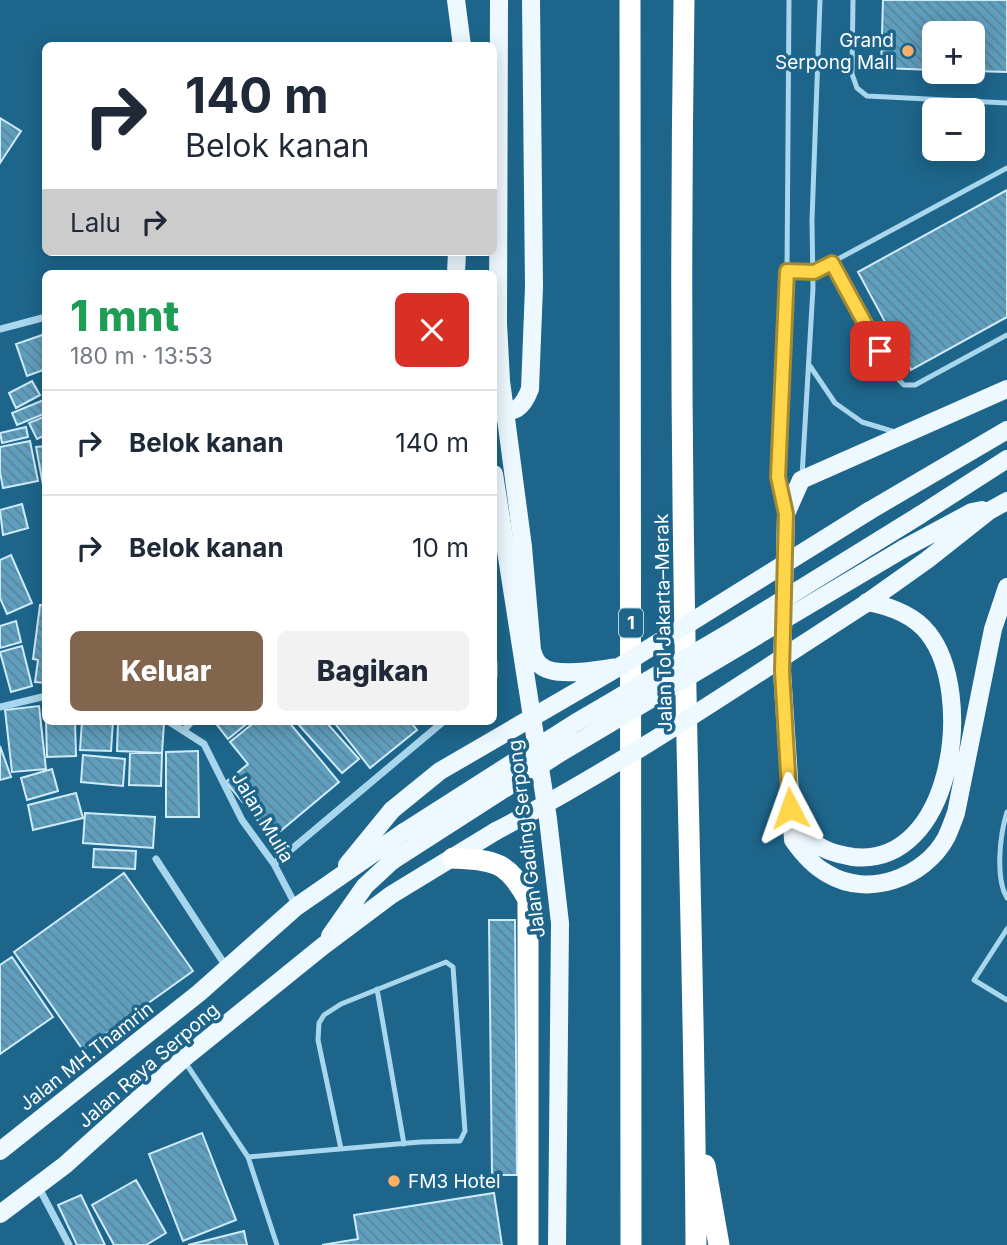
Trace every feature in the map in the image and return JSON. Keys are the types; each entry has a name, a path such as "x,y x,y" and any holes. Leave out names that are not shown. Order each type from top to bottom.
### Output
{"highway":[{"name":"Jalan Tol Jakarta–Merak","path":"630,0 631,1245"},
{"name":"Jalan Tol Jakarta–Merak","path":"684,0 684,572 696,1245"},
{"path":"453,858 500,864 517,878 528,899 528,1245"},
{"path":"695,1108 719,1245"}],"main road":[{"path":"456,0 461,42"},
{"path":"499,0 498,323 501,382 523,547 532,650 537,663 548,671 619,667"},
{"path":"497,413 512,413 524,402 530,389 534,287 531,0"},
{"path":"1007,389 801,480 786,514 782,671 793,840 804,855 827,874 845,882 878,884 916,871 946,839 956,813 1007,587"},
{"path":"338,876 392,810 440,771 619,667 1007,430"},
{"path":"338,876 575,723 767,610 1007,459"},
{"name":"Jalan Gading Serpong","path":"497,493 548,819 559,923 557,1245"},
{"path":"989,511 1007,501"},
{"name":"Jalan Raya Serpong","path":"323,946 365,886 392,861 560,753 902,549 972,512 989,511"},
{"name":"Jalan Raya Serpong","path":"0,1214 65,1165 183,1059 391,895 604,769 866,603 927,560 989,511"},
{"path":"790,808 815,844 840,855 868,858 894,851 919,830 942,790 949,752 951,709 946,667 928,633 914,619 887,606 866,603"},
{"name":"Jalan Raya Serpong","path":"199,993 296,907 338,876"},
{"name":"Jalan MH.Thamrin","path":"0,1151 199,993"}],"street":[{"path":"0,329 42,318"},
{"path":"0,708 42,697"},
{"name":"Jalan Mulia","path":"176,725 204,744 242,820 274,864 296,907"},
{"path":"184,730 188,725"},
{"path":"274,864 439,725"},
{"path":"156,859 227,968"},
{"path":"37,1186 69,1245"}],"lane":[{"path":"786,514 778,477 787,271 789,0"},
{"path":"801,480 814,272 812,220 820,0"},
{"path":"853,0 852,74 857,88 867,96 1007,103"},
{"path":"787,271 814,272 1007,168"},
{"path":"832,263 892,373 904,385 915,385 1007,335"},
{"path":"810,366 835,402 862,422 904,435"},
{"path":"1007,813 999,861 1003,892 1007,898"},
{"path":"1007,929 974,980 1007,1000"},
{"path":"248,1157 460,1141 465,1131 453,967 446,962 341,1004 324,1015 319,1023 318,1040 341,1149"},
{"path":"377,989 404,1144"},
{"path":"183,1059 248,1157 277,1245"}],"building":[{"name":"Grand Serpong Mall","path":"883,0 1007,0 1007,72 985,71 985,21 922,21 922,70 881,68"},
{"path":"0,118 21,131 0,163"},
{"path":"1007,190 1007,317 911,370 858,272"},
{"path":"42,335 42,370 27,376 16,344"},
{"path":"32,381 40,395 16,408 9,393"},
{"path":"42,401 42,415 17,425 12,413"},
{"path":"42,418 42,437 37,439 29,423"},
{"path":"26,427 28,437 2,443 0,433"},
{"path":"30,441 38,481 3,488 0,447"},
{"path":"42,446 42,480 36,447"},
{"path":"22,504 28,528 3,535 0,510"},
{"path":"11,555 32,603 7,614 0,598 0,560"},
{"path":"42,605 42,683 35,682 38,660 33,659"},
{"path":"16,621 21,642 0,648 0,626"},
{"path":"22,646 32,686 11,692 0,652"},
{"path":"39,706 46,769 12,772 5,710"},
{"path":"46,725 75,725 76,756 47,757"},
{"path":"82,725 113,725 111,751 80,750"},
{"path":"118,725 164,725 162,753 117,751"},
{"path":"217,725 245,725 228,739"},
{"path":"251,725 291,725 339,782 272,838 226,782 248,764 230,742"},
{"path":"299,725 329,725 359,759 342,773"},
{"path":"336,725 413,725 417,730 370,768"},
{"path":"0,746 11,777 0,780"},
{"path":"198,751 199,817 166,817 166,752"},
{"path":"130,753 162,753 161,786 129,785"},
{"path":"83,755 125,759 123,786 81,782"},
{"path":"52,769 58,791 27,800 21,778"},
{"path":"76,793 83,818 33,830 28,805"},
{"path":"85,813 155,817 153,848 83,843"},
{"path":"94,849 136,851 135,869 93,867"},
{"path":"124,873 193,971 83,1050 14,952"},
{"path":"489,920 515,920 517,1175 492,1175"},
{"path":"12,957 53,1017 0,1054 0,965"},
{"path":"202,1133 236,1220 183,1241 149,1154"},
{"path":"136,1180 166,1233 146,1245 114,1245 92,1205"},
{"path":"494,1193 502,1245 322,1245 358,1239 354,1215"},
{"path":"81,1195 105,1245 77,1245 58,1205"},
{"path":"244,1231 247,1245 188,1245"}],"place":[{"name":"Grand Serpong Mall","path":"908,51"},
{"name":"FM3 Hotel","path":"394,1181"}],"route":[{"path":"790,808 782,671 786,514 778,477 787,271 814,272 832,263 880,351"}]}
